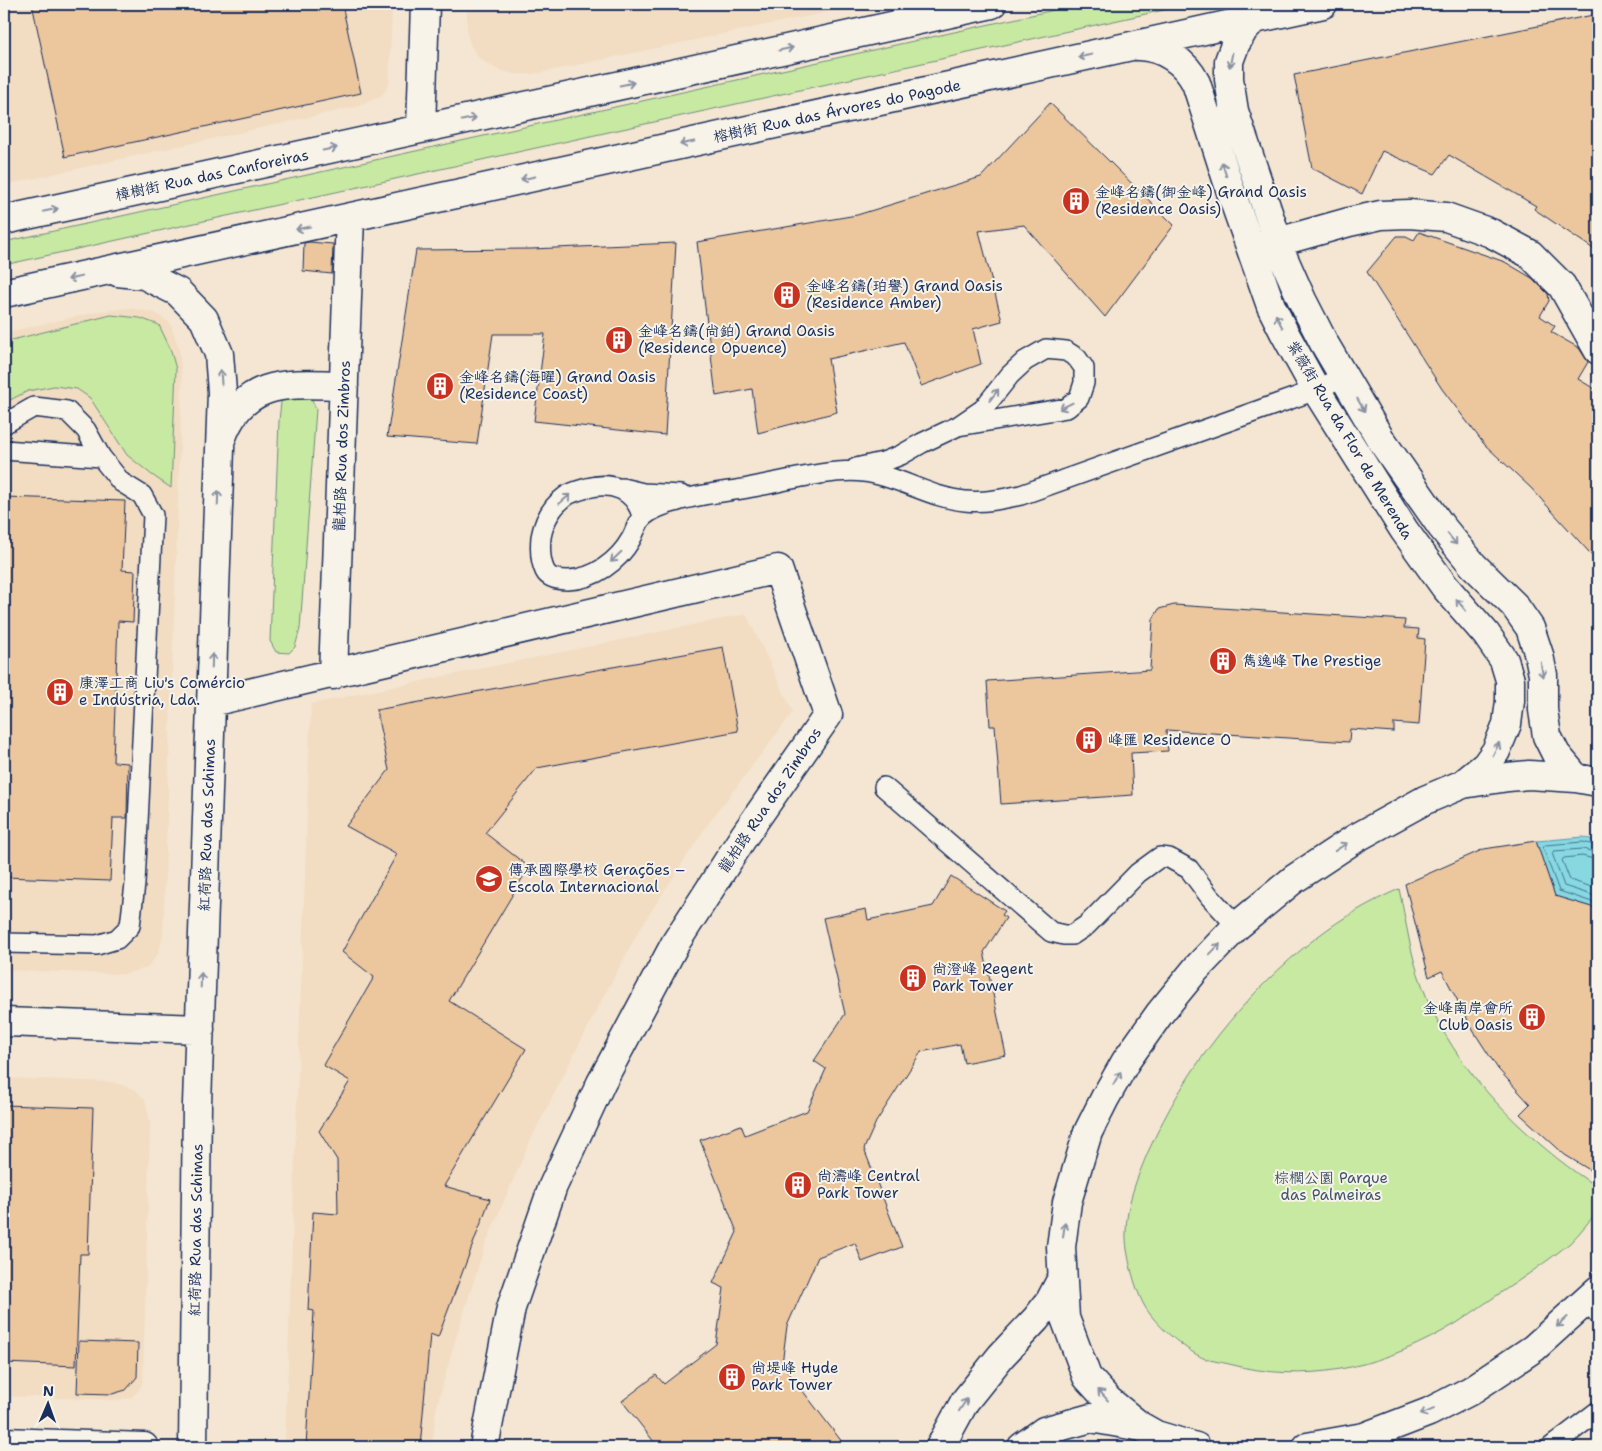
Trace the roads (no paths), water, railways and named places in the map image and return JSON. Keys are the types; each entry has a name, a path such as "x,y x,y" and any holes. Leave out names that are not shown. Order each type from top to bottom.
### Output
{"street":[{"path":"425,4 421,130 992,4"},
{"name":"榕樹街 Rua das Árvores do Pagode","path":"350,217 1323,4"},
{"name":"紫薇街 Rua da Flor de Merenda","path":"1254,19 1244,29 1235,45 1230,61 1229,79 1234,111 1278,242 1302,300 1381,440 1441,526 1473,565 1514,605 1530,628 1543,674 1543,710 1547,736 1556,754 1587,780"},
{"name":"紫薇街 Rua da Flor de Merenda","path":"1133,46 1150,46 1172,56 1190,71 1271,306 1316,390 1404,530 1446,586 1486,634 1504,660 1510,680 1507,724 1496,751 1486,765 1463,784"},
{"name":"樟樹街 Rua das Canforeiras","path":"4,220 421,130"},
{"path":"1278,242 1381,215 1409,214 1446,217 1491,233 1530,254 1562,286 1598,350"},
{"path":"4,293 350,217"},
{"name":"龍柏路 Rua dos Zimbros","path":"333,675 350,217"},
{"name":"紅荷路 Rua das Schimas","path":"106,271 144,275 178,292 204,320 220,354 222,392 197,1104 193,1447"},
{"path":"220,443 228,421 243,403 265,389 289,384 344,385"},
{"name":"龍柏路 Rua dos Zimbros","path":"211,702 778,570 828,715 744,836 676,942 597,1092 553,1186 512,1308 484,1447"},
{"path":"1196,1447 1156,1436 1140,1426 1108,1400 1087,1377 1065,1318 1061,1247 1067,1202 1088,1132 1126,1061 1160,1013 1196,969 1237,926 1294,879 1356,838 1425,800 1463,784 1529,775 1587,780"},
{"path":"4,1022 200,1029"},
{"path":"940,1447 965,1401 1001,1356 1036,1319 1050,1301 1062,1278"},
{"path":"1307,1447 1348,1444 1364,1436 1429,1412 1470,1391 1534,1348 1594,1301"},
{"path":"1022,1447 1044,1431 1091,1418 1140,1426"},
{"path":"4,1442 144,1447"}],"lane":[{"path":"693,496 643,493 617,487 596,485 578,490 566,496 550,513 543,528 540,544 541,559 545,572 552,578 565,580 579,579 606,567 626,548 642,516 664,505 693,496 835,473 883,462 901,455 958,426 983,409 1010,375 1025,361 1046,350 1066,351 1077,358 1084,368 1084,383 1079,398 1067,408 958,426"},
{"path":"835,473 863,472 892,478 964,501 1000,500 1021,495 1316,390 1344,376"},
{"path":"4,424 34,407 67,411 86,430 100,457 121,482 142,495 153,515 135,884 130,926 117,939 97,945 4,943"},
{"path":"922,443 910,458 908,470 912,480 922,489"},
{"path":"4,450 100,457"},
{"path":"617,487 629,493 639,504 642,516"},
{"path":"884,787 1052,932 1064,936 1072,935 1087,926 1138,873 1160,857 1169,858 1189,869 1210,897 1237,926"},
{"path":"1551,1447 1598,1411"}],"water":[{"path":"1584,837 1598,842 1598,909 1555,896 1536,841"}],"place":[{"name":"金峰名鑄(御金峰) Grand Oasis (Residence Oasis)","path":"1076,201"},
{"name":"金峰名鑄(珀譽) Grand Oasis (Residence Amber)","path":"787,295"},
{"name":"金峰名鑄(尚鉑) Grand Oasis (Residence Opuence)","path":"619,340"},
{"name":"金峰名鑄(海曜) Grand Oasis (Residence Coast)","path":"440,386"},
{"name":"雋逸峰 The Prestige","path":"1223,661"},
{"name":"康澤工商 Liu's Comércio e Indústria, Lda.","path":"60,692"},
{"name":"峰匯 Residence O","path":"1089,740"},
{"name":"傳承國際學校 Gerações – Escola Internacional","path":"489,879"},
{"name":"尚澄峰 Regent Park Tower","path":"913,978"},
{"name":"金峰南岸會所 Club Oasis","path":"1532,1017"},
{"name":"尚濤峰 Central Park Tower","path":"798,1185"},
{"name":"尚堤峰 Hyde Park Tower","path":"732,1377"}],"park label":[{"name":"棕櫚公園 Parque das Palmeiras","path":"1331,1186"}]}
